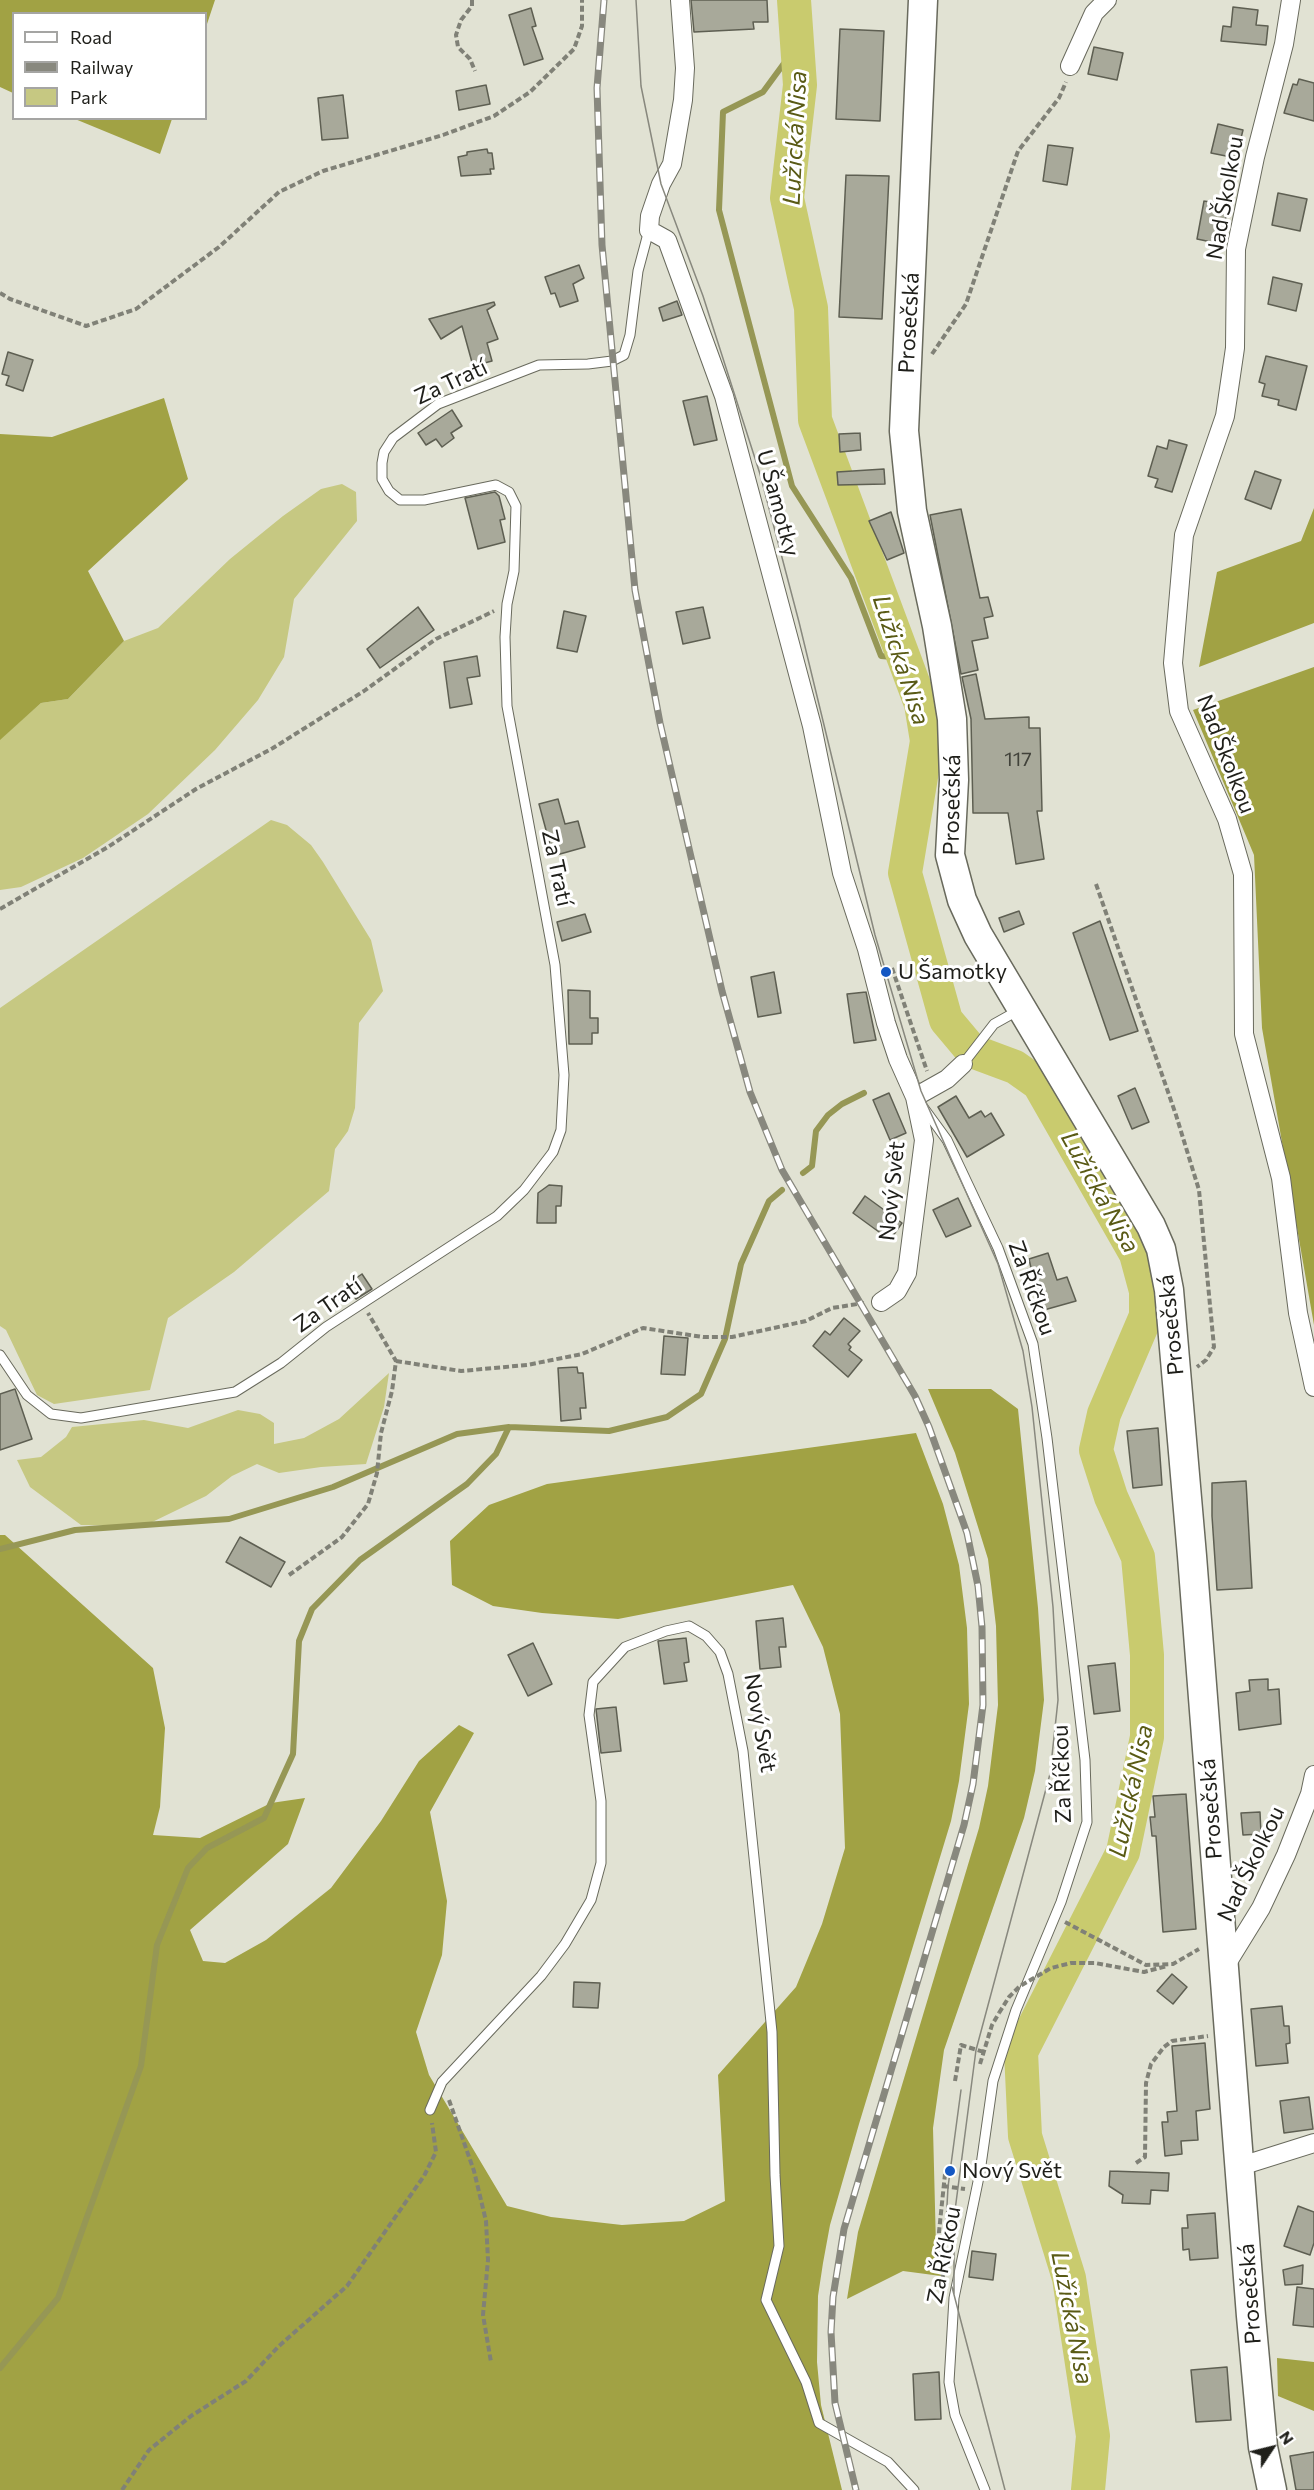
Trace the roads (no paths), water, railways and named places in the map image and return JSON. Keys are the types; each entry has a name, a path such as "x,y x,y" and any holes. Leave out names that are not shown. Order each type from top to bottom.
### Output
{"main road":[{"name":"Prosečská","path":"923,0 904,431 912,511 937,626 952,719 954,780 950,855 962,900 974,926 1128,1183 1161,1249 1169,1290 1176,1371 1262,2435 1272,2490"}],"street":[{"path":"649,230 650,216 661,184 672,164 682,100 685,68 680,0"},
{"path":"1070,66 1094,14 1107,0"},
{"name":"Nad Školkou","path":"1291,0 1284,44 1254,157 1236,249 1235,348 1225,416 1184,535 1173,663 1179,711 1227,819 1243,874 1244,1034 1281,1178 1298,1313 1314,1387"},
{"name":"U Šamotky","path":"649,230 667,240 724,396 812,726 842,873 867,949 886,1023 898,1059 915,1097"},
{"path":"915,1097 947,1079 963,1064"},
{"name":"Nový Svět","path":"881,1302 897,1292 907,1273 924,1140 915,1097"},
{"name":"Nad Školkou","path":"1223,1969 1261,1908 1286,1855 1310,1794 1314,1775"},
{"path":"1241,2166 1314,2143"}],"lane":[{"name":"Za Tratí","path":"0,1355 27,1395 51,1414 81,1418 235,1392 281,1363 326,1327 496,1216 524,1190 553,1152 561,1130 564,1075 556,975 507,706 507,604 518,535 516,506 509,492 496,485 482,486 424,500 400,500 388,491 382,479 384,452 393,438 438,404 539,365 588,364 612,361 624,355 630,335 638,271 649,230"},
{"path":"963,1064 994,1024 1022,1008"},
{"name":"Za Říčkou","path":"915,1097 947,1140 998,1248 1033,1344 1047,1438 1085,1760 1086,1822 1061,1902 1016,2010 993,2081 980,2172 954,2298 949,2382 955,2415 986,2490"},
{"name":"Nový Svět","path":"430,2110 442,2082 542,1976 565,1944 591,1900 601,1863 601,1801 589,1715 593,1682 625,1647 666,1631 689,1626 706,1636 720,1652 728,1674 743,1751 772,2032 779,2246 766,2300 806,2382 819,2423 888,2462 914,2490"}],"waterway":[{"name":"Lužická Nisa","path":"794,0 800,85 787,198 811,308 815,420 921,704 927,741 905,873 946,1020 972,1051 1015,1067 1039,1084 1136,1254 1146,1291 1146,1316 1104,1414 1096,1450 1111,1497 1138,1557 1147,1655 1147,1737 1123,1852 1021,2052 1025,2136 1069,2278 1093,2436 1088,2490"},
{"path":"796,47 763,92 723,112 719,210 792,486 851,578 881,656 904,658"},
{"path":"803,1173 812,1166 816,1131 828,1115 842,1104 864,1093"},
{"path":"0,2368 58,2298 141,2066 157,1945 188,1868 207,1848 264,1818 293,1754 299,1641 312,1609 360,1560 467,1484 496,1454 509,1427 609,1431 667,1417 701,1394 725,1339 741,1264 769,1201 782,1190"},
{"path":"0,1549 75,1530 229,1519 333,1487 457,1434 509,1427"}],"tram line":[{"path":"636,0 641,86 661,184 703,296 760,474 799,622 875,935 921,1091 998,1264 1023,1351 1032,1407 1053,1607 1058,1700 1050,1774 976,2050 954,2218 954,2295"},
{"path":"946,2224 948,2187 961,2090"},
{"path":"952,2287 1005,2490"}],"railway":[{"path":"604,0 597,88 602,245 635,590 660,723 722,991 750,1092 782,1170 915,1396 929,1427 967,1533 978,1586 982,1627 983,1705 973,1784 964,1825 844,2229 833,2297 831,2332 835,2403 856,2490"}],"place":[{"name":"U Šamotky","path":"886,972"},
{"name":"Nový Svět","path":"950,2171"}]}
